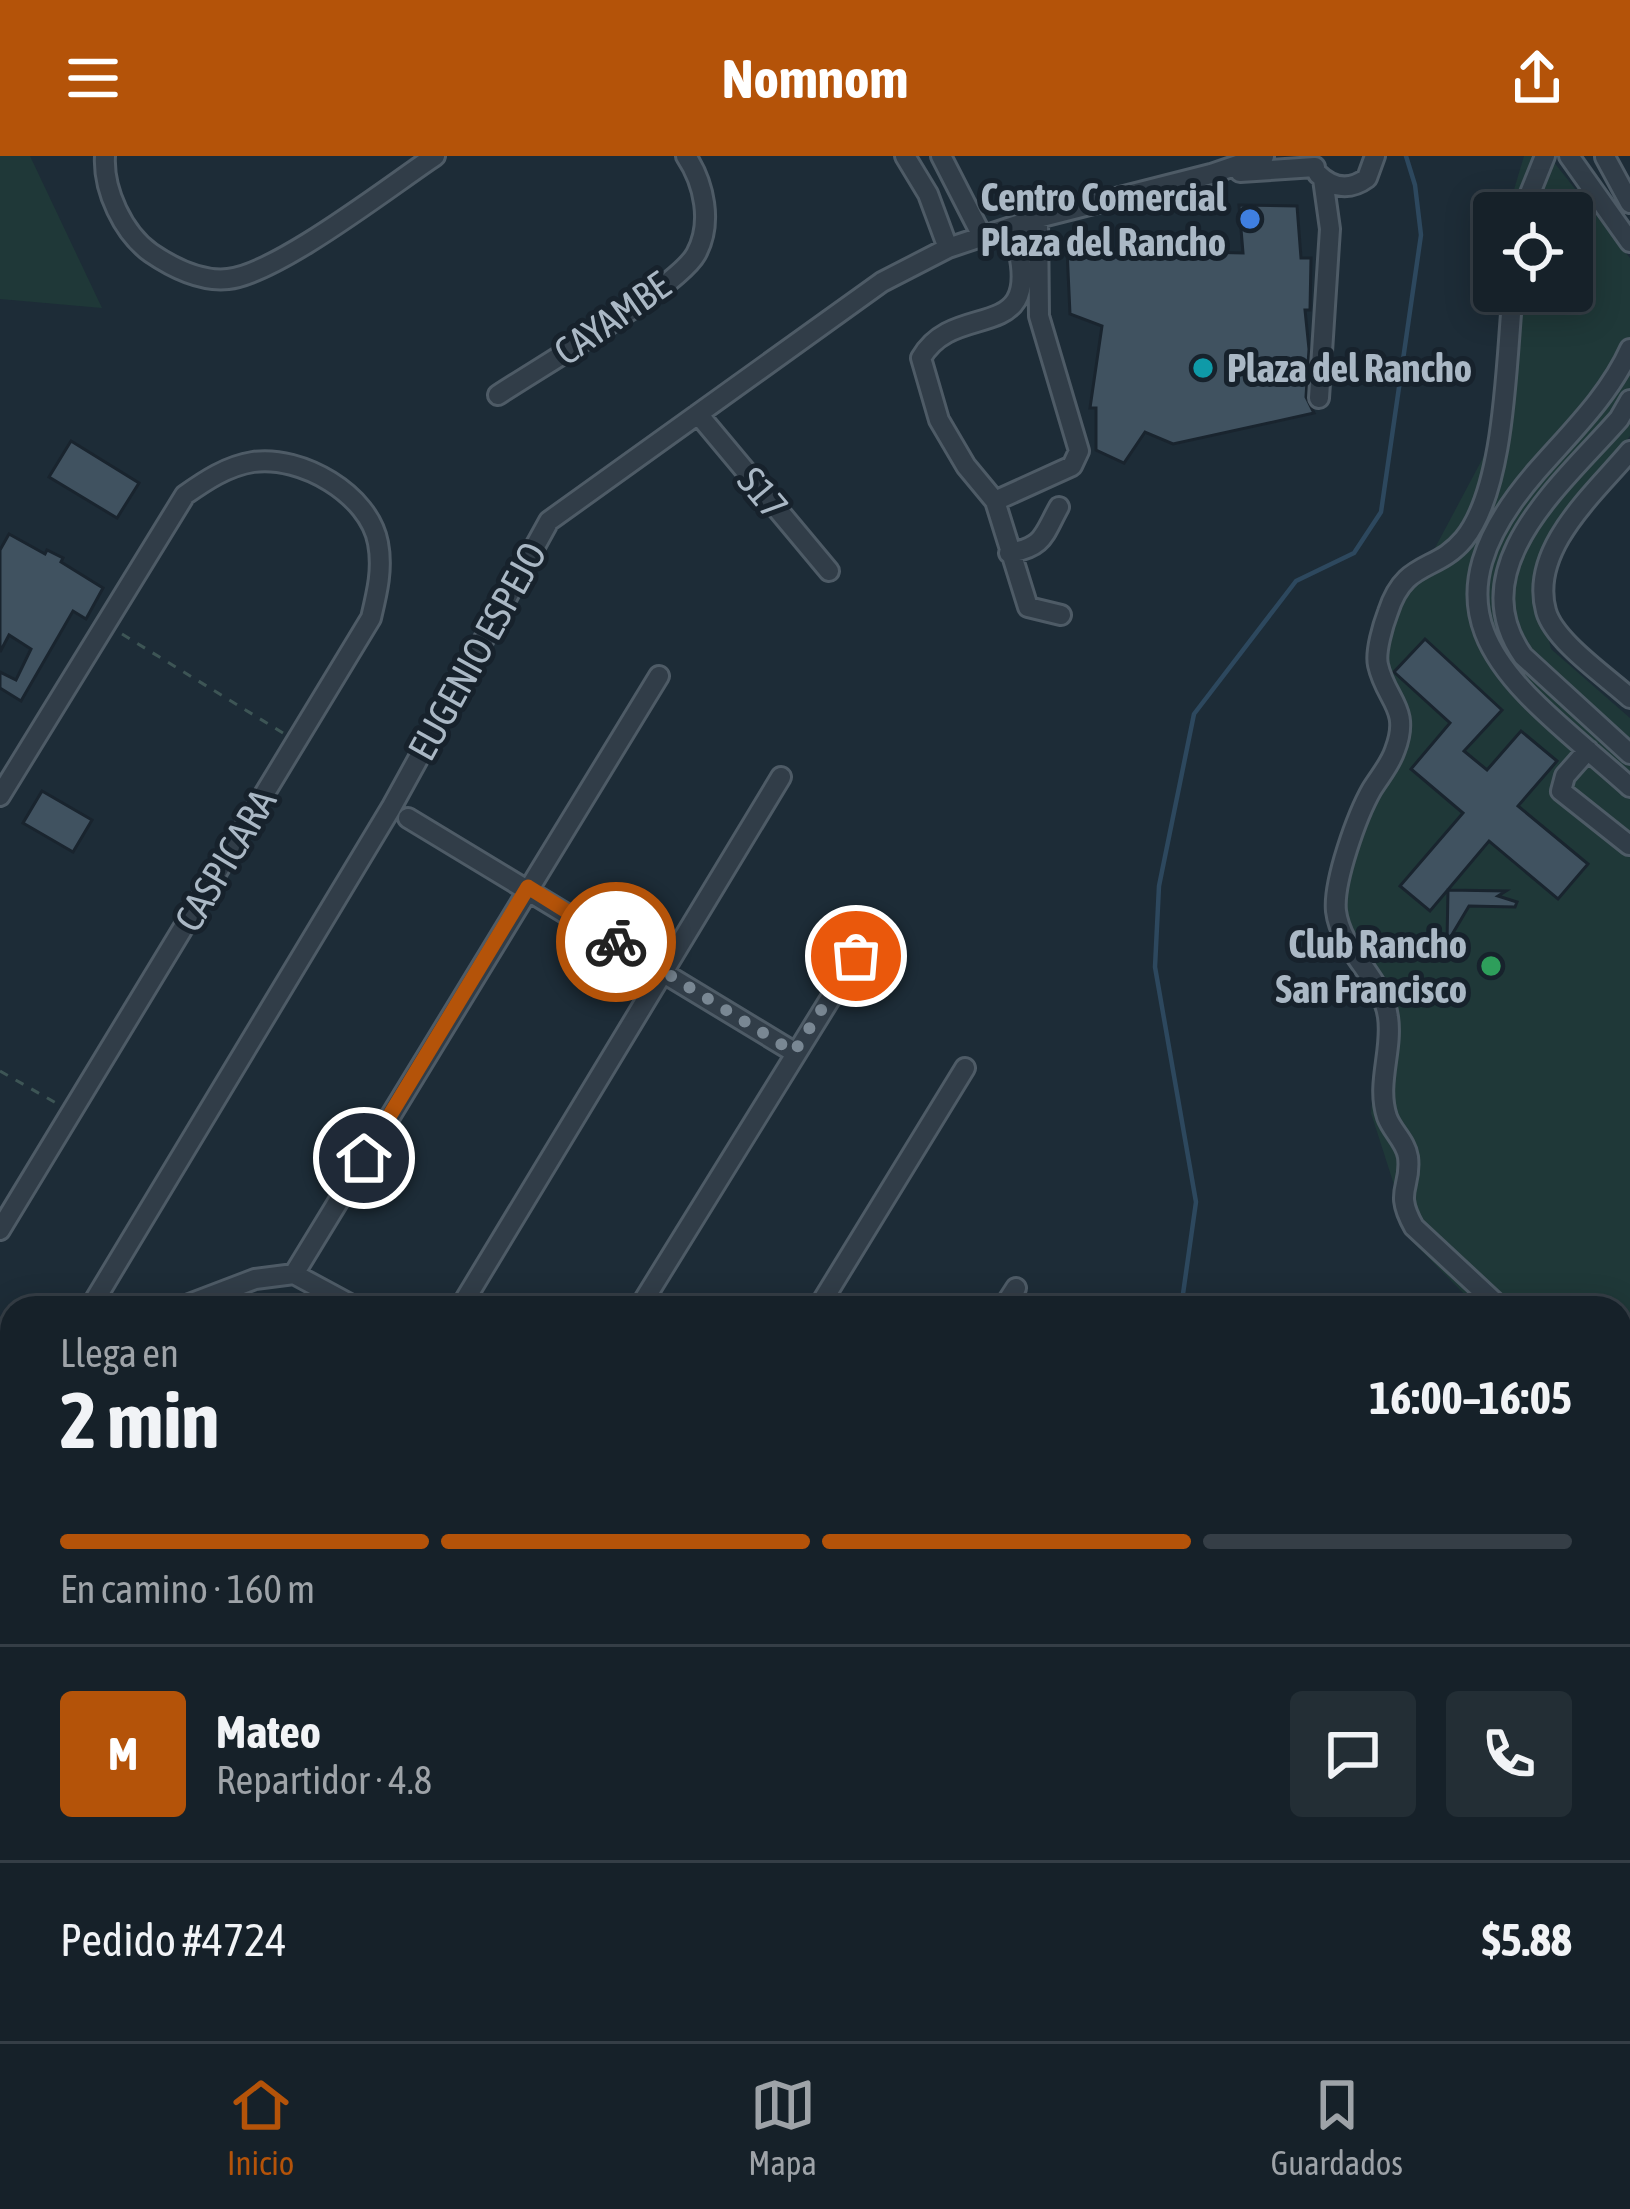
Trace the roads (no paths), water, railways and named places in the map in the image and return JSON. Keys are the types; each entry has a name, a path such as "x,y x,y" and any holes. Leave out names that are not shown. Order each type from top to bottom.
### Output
{"street":[{"path":"105,156 113,202 137,243 170,266 207,279 233,279 276,262 435,156"},
{"name":"CAYAMBE","path":"498,395 667,284 696,255 704,199 700,177 686,156"},
{"path":"940,156 982,236"},
{"name":"EUGENIO ESPEJO","path":"96,1296 392,808 549,521 882,282 948,248 1038,218 1264,156"},
{"path":"1330,229 1351,187 1367,178 1375,156"},
{"path":"1530,192 1544,156"},
{"path":"1569,156 1630,243"},
{"path":"1584,173 1597,170 1605,156"},
{"path":"1605,156 1630,203"},
{"path":"912,158 948,248"},
{"path":"1317,168 1330,229 1319,398"},
{"name":"EUGENIO ESPEJO","path":"1211,174 1317,168 1336,186 1351,187"},
{"path":"995,501 1072,466 1079,451 1039,316 1038,218"},
{"path":"1012,226 1024,265 1023,286 1012,308 930,344 921,358 939,420 966,466 995,501 1028,607 1061,615"},
{"path":"1012,308 1039,316"},
{"path":"1488,1296 1414,1227 1405,1210 1402,1194 1408,1154 1387,1117 1384,1094 1388,1013 1347,944 1336,912 1338,888 1360,816 1395,752 1401,730 1400,711 1376,662 1388,608 1409,573 1449,555 1467,536 1487,489 1499,436 1511,312"},
{"path":"1630,349 1617,378 1505,508 1487,540 1478,589 1480,622 1491,652 1526,695 1630,787"},
{"path":"1630,400 1619,419 1524,528 1510,553 1504,613 1509,637 1523,656 1630,754"},
{"name":"S17","path":"698,414 829,571"},
{"path":"1630,451 1559,538 1546,568 1546,611 1566,641 1630,698"},
{"name":"CASPICARA","path":"0,796 185,495 214,475 255,462 294,466 336,484 364,511 378,540 380,578 371,618 0,1230"},
{"path":"1009,553 1039,544 1059,507"},
{"path":"1487,540 1510,553"},
{"path":"295,1274 659,676"},
{"path":"1588,749 1565,776 1561,790 1629,845"},
{"path":"467,1296 781,777"},
{"path":"408,818 794,1052"},
{"path":"646,1296 877,923"},
{"path":"825,1296 965,1068"},
{"path":"211,1296 255,1280 295,1274 335,1296"},
{"path":"1011,1296 1016,1288"}],"waterway":[{"path":"1183,1296 1196,1202 1155,967 1159,886 1194,714 1296,581 1354,553 1381,512 1421,235 1406,156"}],"place":[{"name":"Centro Comercial Plaza del Rancho","path":"1250,219"},
{"name":"Plaza del Rancho","path":"1203,368"},
{"name":"Club Rancho San Francisco","path":"1491,966"}]}
